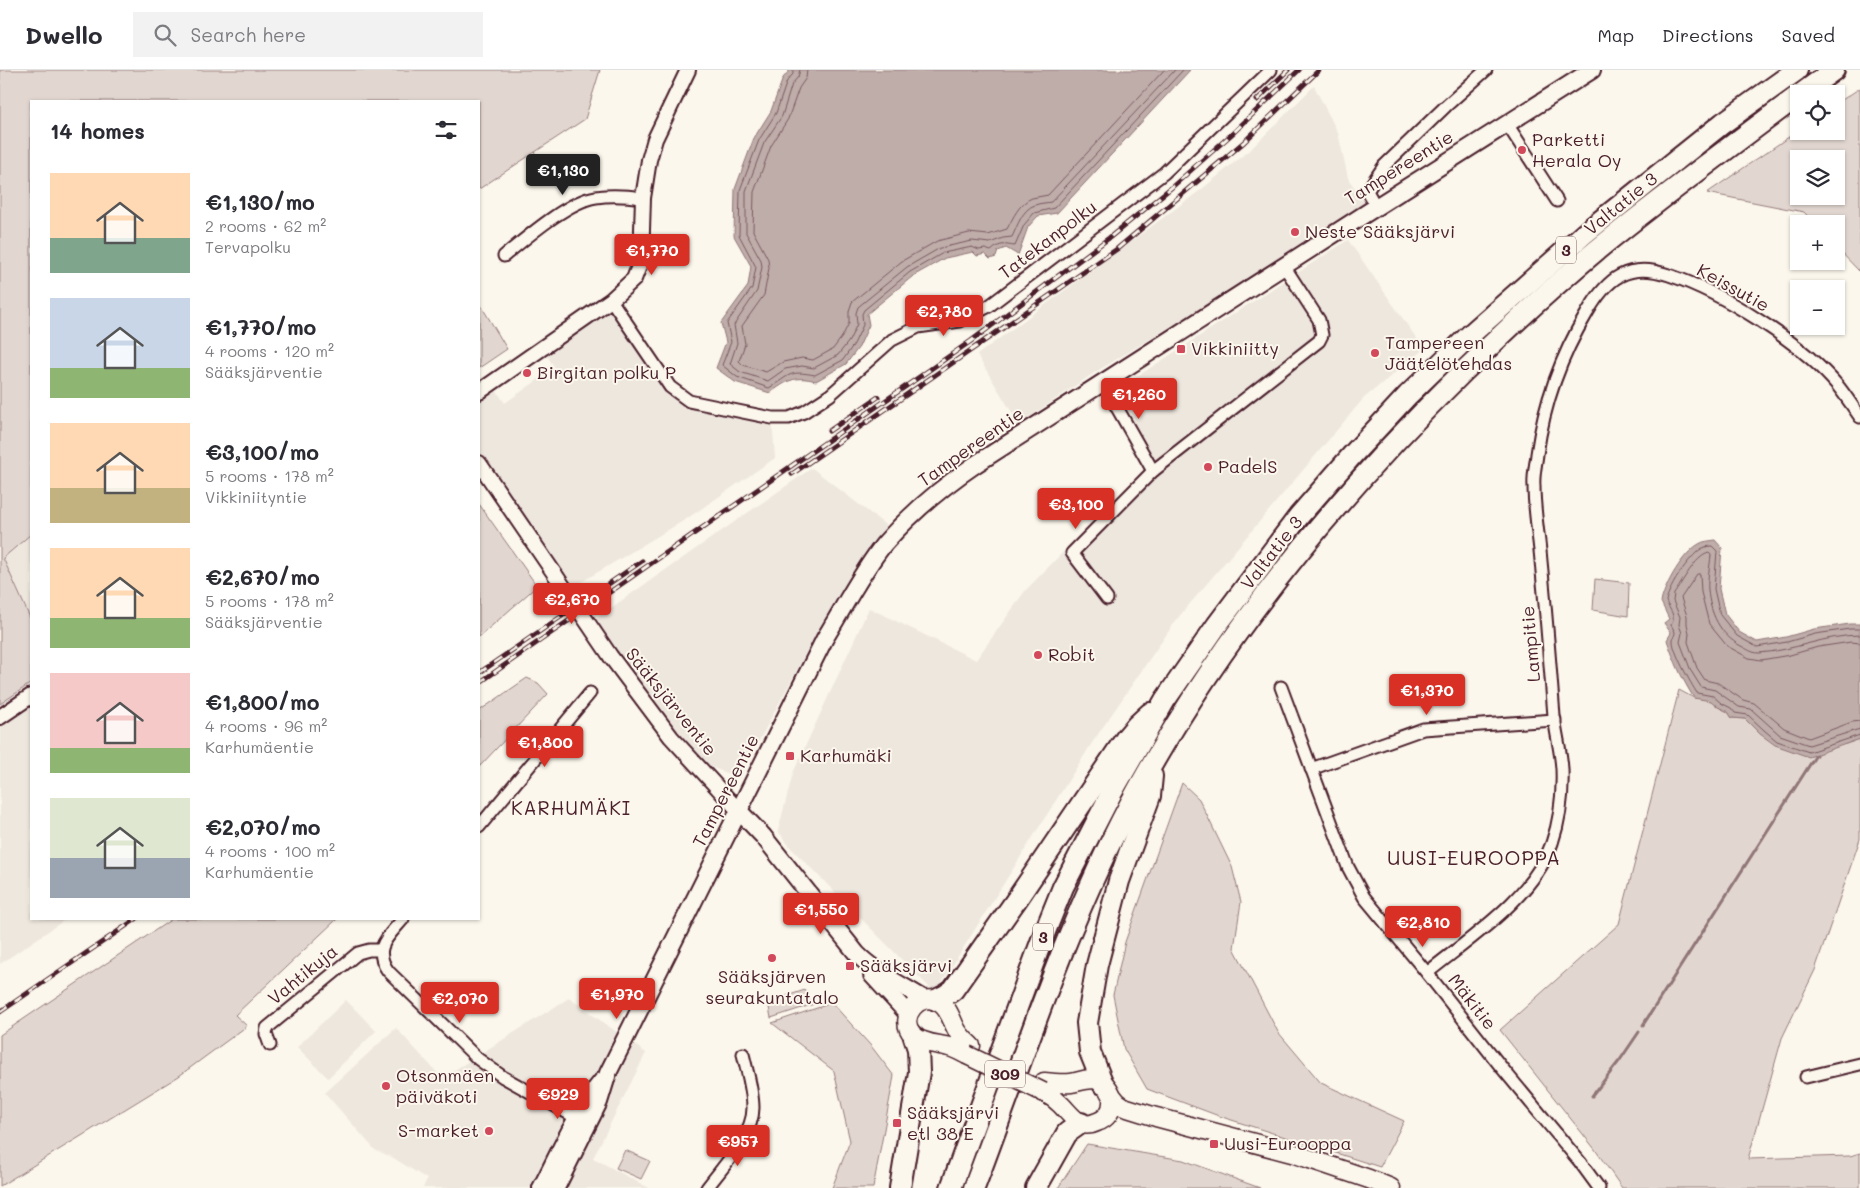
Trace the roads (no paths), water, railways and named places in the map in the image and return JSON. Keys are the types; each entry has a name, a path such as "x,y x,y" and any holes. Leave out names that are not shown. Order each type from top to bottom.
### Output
{"highway":[{"name":"Valtatie 3","path":"951,1188 1063,887 1111,794 1165,700 1216,624 1299,516 1355,452 1408,395 1471,334 1584,234 1723,123 1797,70"},
{"name":"Valtatie 3","path":"1814,85 1834,70"},
{"name":"Valtatie 3","path":"974,1188 1068,937 1097,871 1130,805 1202,685 1283,571 1314,531 1370,468 1422,412 1492,344 1595,251 1790,102"},
{"path":"930,1000 946,995 953,990 1126,738 1137,724 1165,700"},
{"path":"1106,1088 1090,1052 1087,1023 1098,965 1119,881 1150,796 1153,764"},
{"path":"900,1188 919,1072 918,1049 914,1037"},
{"path":"1036,1188 1067,1133 1081,1123"}],"main road":[{"name":"Tampereentie","path":"556,1188 582,1122 589,1096 608,1073 825,638 860,579 887,541 924,503 962,474 1592,70"},
{"name":"309","path":"739,811 763,836 819,908 865,962 895,983 942,1004 969,1051"},
{"name":"309","path":"865,962 871,975 908,1014 908,1026 914,1037 926,1042 969,1051 1043,1087 1081,1123"},
{"path":"908,1014 916,1004 930,1000"},
{"name":"309","path":"1043,1087 1090,1079 1097,1080 1106,1088"},
{"path":"1106,1088 1124,1107 1156,1118 1292,1153 1391,1188"},
{"path":"1102,1121 1110,1113 1112,1105 1106,1088"},
{"path":"1081,1123 1092,1124 1102,1121 1156,1118"},
{"name":"Tampereentie","path":"541,1188 582,1122"}],"street":[{"path":"480,391 611,300 634,280 638,271 642,250 643,198 649,160 655,139 688,70"},
{"name":"Tatekanpolku","path":"611,300 670,387 689,401 772,418 789,418 804,412 830,395 892,340 918,327 960,321 989,306 1164,173 1271,70"},
{"path":"1376,207 1367,191 1384,166 1486,70"},
{"path":"1507,124 1557,201"},
{"path":"504,256 568,208 595,197 643,198"},
{"path":"1107,599 1072,552 1152,471 1320,341 1322,335 1319,320 1284,266"},
{"name":"Keissutie","path":"1615,277 1623,273 1644,269 1652,270 1682,279 1716,295 1746,313 1809,357 1838,386 1860,417"},
{"name":"Lampitie","path":"1427,973 1514,903 1538,875 1552,844 1560,810 1562,768 1555,720 1533,484 1545,410 1571,339 1591,306 1615,277"},
{"path":"1103,383 1152,471"},
{"name":"Sääksjärventie","path":"480,464 611,657 671,737 739,811"},
{"name":"Mäkitie","path":"1281,687 1348,867 1364,897 1580,1162 1599,1188"},
{"path":"480,826 590,693"},
{"path":"0,717 30,697"},
{"path":"1311,769 1423,729 1555,720"},
{"path":"402,920 385,941 381,950 382,962 388,971 478,1059 503,1078 582,1122"},
{"name":"Vahtikuja","path":"270,1045 266,1034 267,1028 358,953 369,950 381,950"},
{"path":"707,1188 748,1131 752,1119 753,1106 743,1054"},
{"path":"1806,1077 1860,1064"}],"water":[{"path":"790,70 1190,70 1057,213 1038,216 1028,227 1018,255 1006,248 998,251 996,257 990,259 985,254 977,256 973,252 945,258 913,276 867,314 869,325 859,347 846,364 816,381 808,379 791,380 770,393 735,382 716,368 726,342 721,323 748,286 751,266 734,236 735,189 754,138 771,111 783,78"},
{"path":"1715,540 1722,548 1719,589 1725,614 1739,632 1757,642 1786,637 1814,629 1860,624 1860,739 1809,757 1775,745 1760,734 1745,719 1732,718 1728,712 1711,701 1694,698 1672,655 1667,640 1671,633 1664,623 1669,619 1661,602 1671,578 1687,554 1701,543"}],"waterway":[{"path":"1643,1025 1816,755"},
{"path":"1592,1096 1639,1032"}],"railway":[{"path":"1257,100 1288,70"},
{"path":"480,682 971,341 1109,238 1172,187 1233,133 1299,70"},
{"path":"792,474 1117,249 1244,142 1319,70"},
{"path":"829,431 878,397"},
{"path":"480,672 642,561"},
{"path":"0,1012 135,920"}],"place":[{"name":"Parketti Herala Oy","path":"1522,150"},
{"name":"Neste Sääksjärvi","path":"1295,232"},
{"name":"Vikkiniitty","path":"1181,349"},
{"name":"Tampereen Jäätelötehdas","path":"1375,353"},
{"name":"Birgitan polku P","path":"527,373"},
{"name":"PadelS","path":"1208,467"},
{"name":"Robit","path":"1038,655"},
{"name":"Karhumäki","path":"790,756"},
{"name":"Sääksjärven seurakuntatalo","path":"772,958"},
{"name":"Sääksjärvi","path":"850,966"},
{"name":"Otsonmäen päiväkoti","path":"386,1086"},
{"name":"Sääksjärvi etl 38 E","path":"897,1123"},
{"name":"S-market","path":"489,1131"},
{"name":"Uusi-Eurooppa","path":"1214,1144"}],"district":[{"name":"KARHUMÄKI","path":"571,808"},
{"name":"UUSI-EUROOPPA","path":"1474,858"}]}
